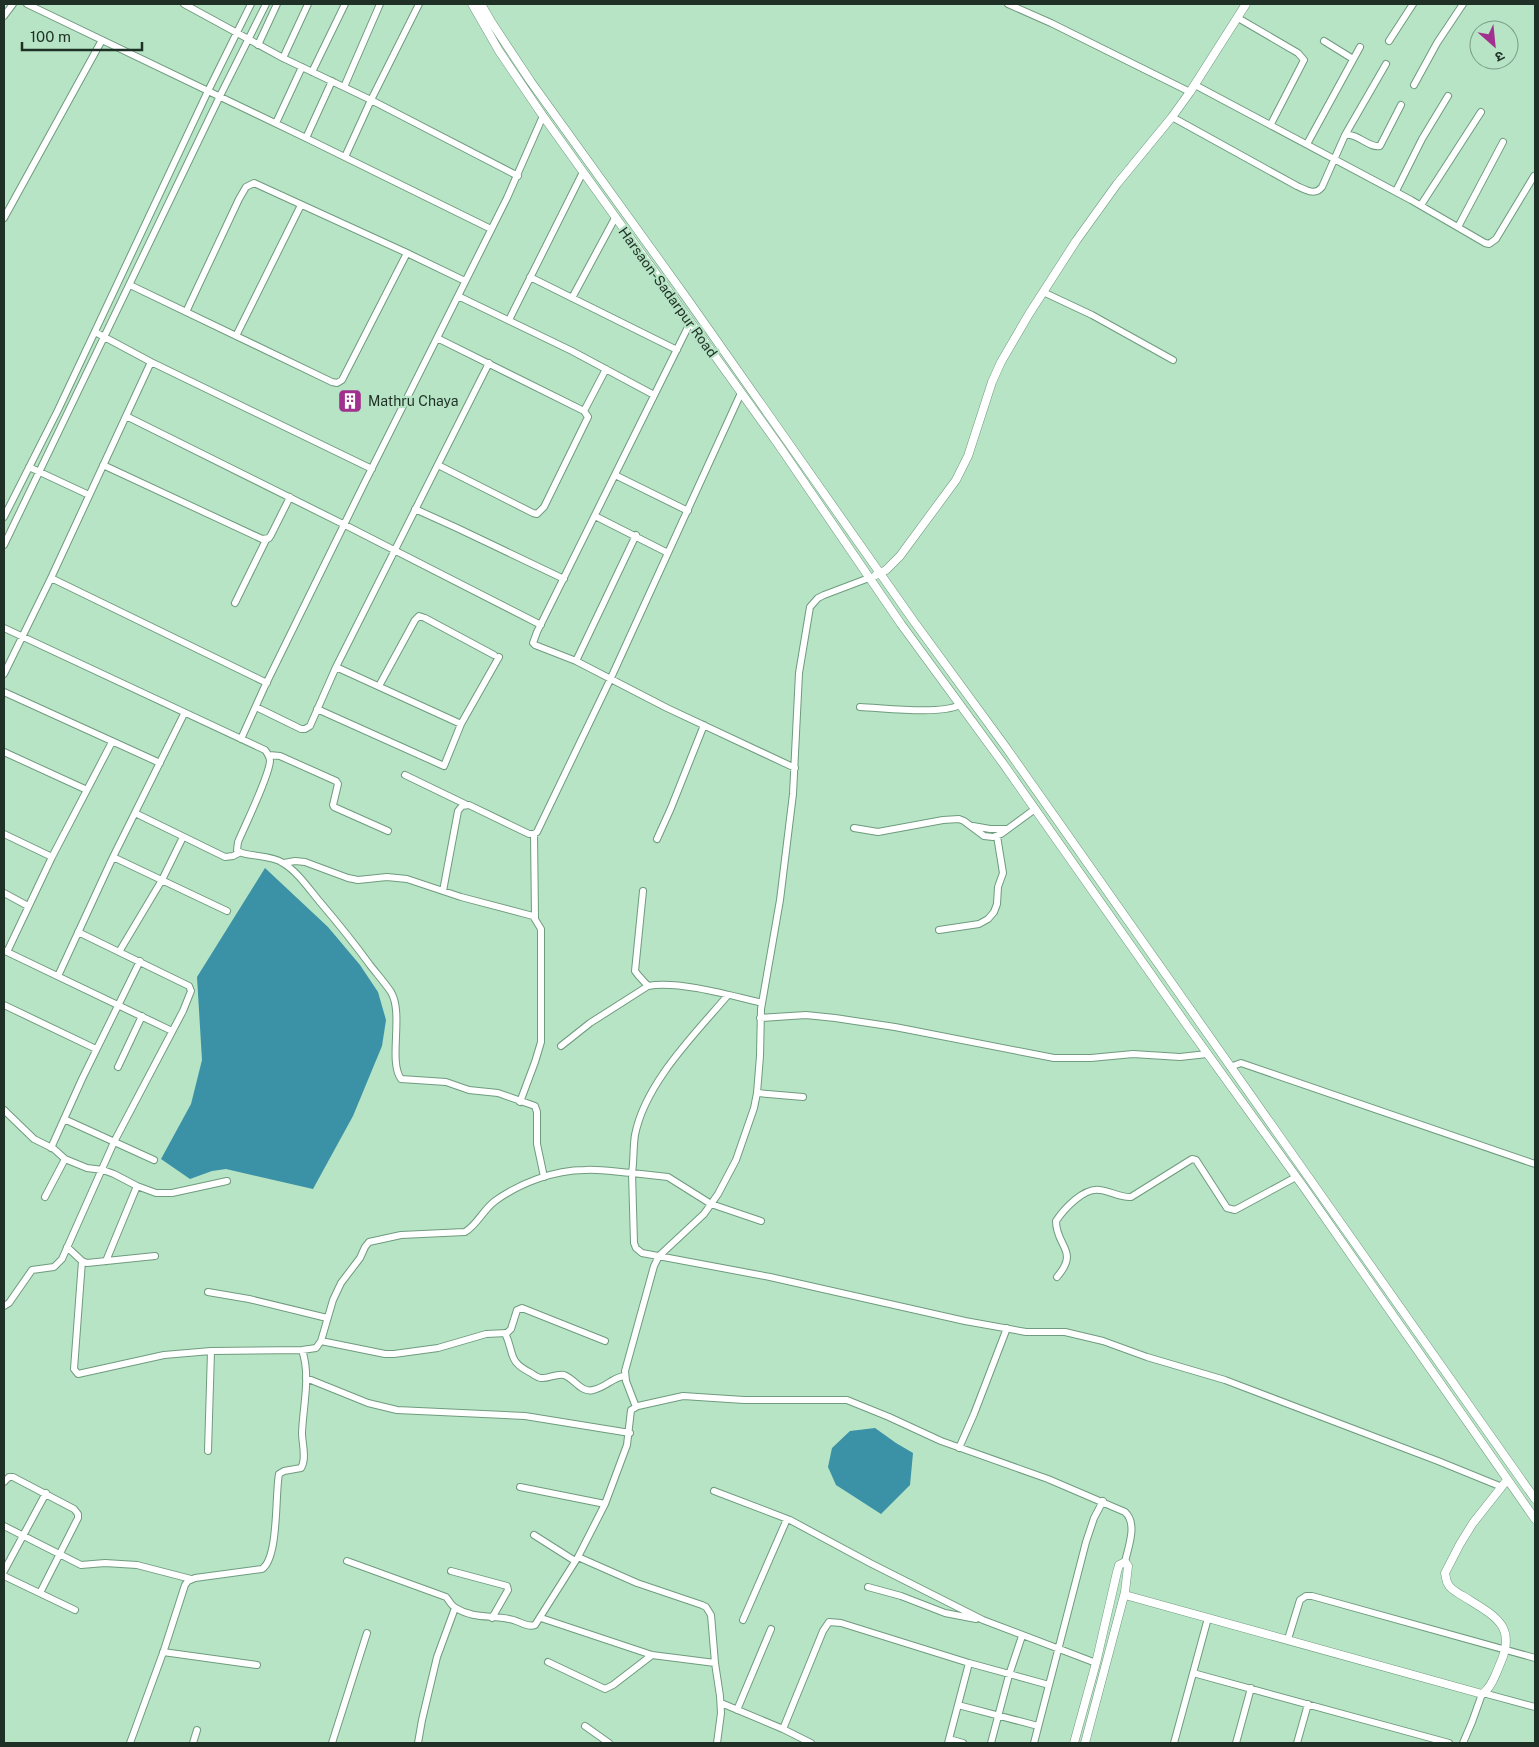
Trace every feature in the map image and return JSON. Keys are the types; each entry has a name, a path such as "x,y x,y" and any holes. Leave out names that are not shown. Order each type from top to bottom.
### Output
{"street":[{"path":"4,16 13,4"},
{"path":"26,4 220,96 491,229"},
{"path":"184,4 283,58 371,100 518,176"},
{"path":"4,517 95,332 251,4"},
{"path":"4,545 266,4"},
{"path":"258,45 277,4"},
{"path":"283,58 308,4"},
{"path":"312,72 345,4"},
{"path":"344,87 380,4"},
{"path":"345,157 419,4"},
{"name":"Harsaon-Sadarpur Road","path":"472,4 543,116 778,444 869,578 1036,809 1535,1519"},
{"name":"Harsaon-Sadarpur Road","path":"481,4 526,74 688,300 880,574 1005,746 1535,1499"},
{"path":"1008,4 1051,23 1190,92"},
{"path":"636,1407 624,1376 654,1266 659,1256 698,1220 711,1204 736,1160 751,1117 757,1092 760,1056 760,1018 780,900 795,768 799,672 810,607 813,602 824,595 880,574 900,556 962,470 992,382 1005,354 1043,292 1076,241 1117,184 1172,117 1195,85 1246,4"},
{"path":"1389,41 1414,4"},
{"path":"1414,85 1463,4"},
{"path":"1238,18 1298,53 1304,60 1271,124"},
{"path":"4,218 102,40"},
{"path":"1324,41 1353,59"},
{"path":"1307,144 1360,47"},
{"path":"1172,117 1297,186 1317,192 1322,187 1345,135 1386,64"},
{"path":"276,124 302,67"},
{"path":"306,138 332,81"},
{"path":"1195,85 1396,191 1484,243 1489,244 1493,242 1534,176"},
{"path":"1396,191 1422,139 1448,96"},
{"path":"1345,135 1352,135 1374,146 1380,146 1401,105"},
{"path":"1421,205 1481,112"},
{"path":"241,739 372,469 518,176 543,116"},
{"path":"1458,227 1503,142"},
{"path":"509,320 583,172"},
{"path":"186,312 246,187 254,183 407,253 465,282"},
{"path":"236,336 301,205"},
{"path":"572,298 615,218"},
{"path":"130,285 332,382 340,382 407,253"},
{"path":"530,277 677,350"},
{"path":"1043,292 1092,315 1173,360"},
{"path":"458,296 509,320 654,395"},
{"path":"690,323 534,639 534,644 576,661 610,680 795,768"},
{"path":"95,332 151,362 372,469"},
{"path":"437,338 490,363 587,414 587,419 544,507 537,514 533,514 438,465"},
{"path":"4,674 23,638 151,362"},
{"path":"256,707 305,729 310,726 336,667 490,363"},
{"path":"584,411 606,369"},
{"path":"520,1102 535,1062 540,1042 541,929 535,917 534,834 610,680 741,393"},
{"path":"126,416 541,625"},
{"path":"104,465 262,539 269,538"},
{"path":"29,467 89,495"},
{"path":"615,475 688,511"},
{"path":"235,603 290,497"},
{"path":"415,509 564,579"},
{"path":"595,516 668,553"},
{"path":"576,661 636,536"},
{"path":"51,578 267,683"},
{"path":"317,709 444,766 461,724 497,656 419,616 378,686"},
{"path":"4,628 184,714 258,746 269,755 280,756 335,780 338,784 334,807 388,831"},
{"path":"336,667 461,724"},
{"path":"4,692 160,764"},
{"path":"860,706 937,710 951,709 960,705"},
{"path":"58,976 113,856 184,714"},
{"path":"656,839 671,808 704,725"},
{"path":"112,742 5,951 172,1031"},
{"path":"4,752 87,790"},
{"path":"239,853 237,850 238,842 264,779 270,762 269,755"},
{"path":"405,775 529,834 534,834"},
{"path":"443,891 458,811 465,804"},
{"path":"854,828 878,832 959,819 989,838 997,836 1036,809"},
{"path":"136,813 225,857 239,853 266,856 284,863 298,876 346,933 391,993 395,1010 396,1054 400,1077 404,1079 446,1082 470,1090 498,1093 532,1105 536,1109 537,1144 544,1177"},
{"path":"967,824 982,828 1008,829"},
{"path":"4,834 52,857"},
{"path":"939,930 974,925 988,919 994,912 997,904 998,887 1003,873 997,836"},
{"path":"119,952 162,880 183,837"},
{"path":"113,856 227,911"},
{"path":"284,863 305,862 358,880 387,877 407,879 535,917"},
{"path":"643,891 635,970 648,986"},
{"path":"4,893 28,906"},
{"path":"4,1306 9,1303 32,1270 57,1266 114,1142 190,994 191,988 189,986 78,932"},
{"path":"51,1148 96,1049 140,961"},
{"path":"561,1046 590,1023 648,986 655,984 687,987 762,1003"},
{"path":"728,996 686,1044 658,1082 644,1109 635,1134 632,1173 634,1246 642,1253 770,1277 965,1321 1039,1333 1065,1332 1094,1338 1147,1357 1213,1376 1430,1457 1502,1487"},
{"path":"4,1005 96,1049"},
{"path":"118,1067 142,1016"},
{"path":"760,1018 806,1016 835,1018 895,1027 1054,1058 1091,1058 1133,1054 1180,1057 1208,1054"},
{"path":"1224,1076 1231,1068 1241,1063 1535,1164"},
{"path":"757,1092 803,1096"},
{"path":"4,1110 34,1139 51,1148 65,1159 87,1168 114,1174 156,1193 165,1194 227,1181"},
{"path":"64,1119 154,1160"},
{"path":"1057,1277 1066,1266 1068,1258 1056,1227 1056,1221 1082,1194 1089,1190 1097,1189 1131,1197 1192,1158 1196,1160 1227,1208 1235,1210 1296,1177"},
{"path":"46,1197 65,1159"},
{"path":"82,1261 74,1369 75,1372 84,1374 154,1356 211,1351 302,1350 316,1348 321,1341 338,1289 369,1242 401,1236 465,1232 498,1199 544,1177 583,1170 668,1177 711,1204 761,1221"},
{"path":"106,1261 137,1186"},
{"path":"67,1247 82,1261 90,1263 155,1256"},
{"path":"208,1292 249,1299 327,1318"},
{"path":"321,1341 389,1354 438,1348 486,1334 506,1333 511,1329 517,1310 522,1308 605,1341"},
{"path":"959,1448 1007,1328"},
{"path":"506,1333 516,1364 540,1378 563,1375 574,1381 581,1388 592,1391 607,1384 615,1377 624,1376"},
{"path":"4,1526 81,1565 105,1563 137,1565 191,1579 262,1569 268,1563 274,1532 279,1474 284,1471 301,1468 304,1462 302,1433 306,1378 302,1350"},
{"path":"208,1451 211,1351"},
{"path":"306,1378 368,1403 397,1410 525,1416 630,1434"},
{"path":"347,1561 446,1596 455,1608 480,1617 511,1619 532,1626 541,1618 577,1559 605,1504 630,1434 631,1410 636,1407 683,1396 744,1400 847,1400 959,1448 1048,1479 1103,1501 1125,1512 1132,1521 1132,1530 1125,1562 1128,1566 1124,1595 1085,1743"},
{"path":"4,1482 9,1477 13,1477 46,1493 74,1509 78,1514 78,1518 58,1554 40,1593"},
{"path":"1463,1743 1483,1693 1494,1677 1506,1650 1507,1637 1501,1624 1490,1613 1450,1587 1445,1573 1470,1528 1508,1480"},
{"path":"520,1487 605,1504"},
{"path":"714,1491 787,1519 870,1564 983,1620 1059,1650 1096,1662"},
{"path":"4,1571 46,1493"},
{"path":"1034,1743 1089,1533 1103,1501"},
{"path":"744,1620 787,1519"},
{"path":"534,1535 577,1559 637,1583 706,1607 711,1615 721,1703 717,1743"},
{"path":"1074,1743 1096,1662 1117,1572 1119,1565 1125,1562"},
{"path":"451,1571 507,1586 508,1590 492,1618"},
{"path":"4,1576 75,1610"},
{"path":"130,1743 164,1652 185,1585 191,1579"},
{"path":"868,1587 901,1596 945,1613 983,1620"},
{"path":"1124,1595 1535,1707"},
{"path":"1288,1639 1300,1600 1306,1596 1312,1596 1535,1658"},
{"path":"418,1743 437,1657 455,1608"},
{"path":"541,1618 652,1655 715,1663"},
{"path":"1174,1743 1208,1618"},
{"path":"783,1729 823,1631 829,1622 842,1623 1009,1675 1050,1685"},
{"path":"737,1710 771,1629"},
{"path":"332,1743 368,1633"},
{"path":"991,1743 1009,1675 1022,1636"},
{"path":"164,1652 257,1665"},
{"path":"548,1662 605,1689 652,1655"},
{"path":"963,1743 948,1741 969,1663"},
{"path":"1193,1673 1449,1743"},
{"path":"1092,1675 1102,1678"},
{"path":"1236,1743 1251,1688"},
{"path":"721,1703 811,1743"},
{"path":"1298,1743 1308,1704"},
{"path":"958,1705 1038,1726"},
{"path":"585,1726 610,1743"},
{"path":"193,1743 197,1730"}],"water":[{"path":"265,868 328,927 360,965 378,992 386,1020 382,1046 353,1116 313,1189 226,1169 212,1171 190,1179 161,1159 191,1104 202,1060 197,977"},
{"path":"875,1428 913,1453 910,1485 881,1514 836,1485 828,1467 832,1448 850,1431"}],"place":[{"name":"Mathru Chaya","path":"350,401"}]}
